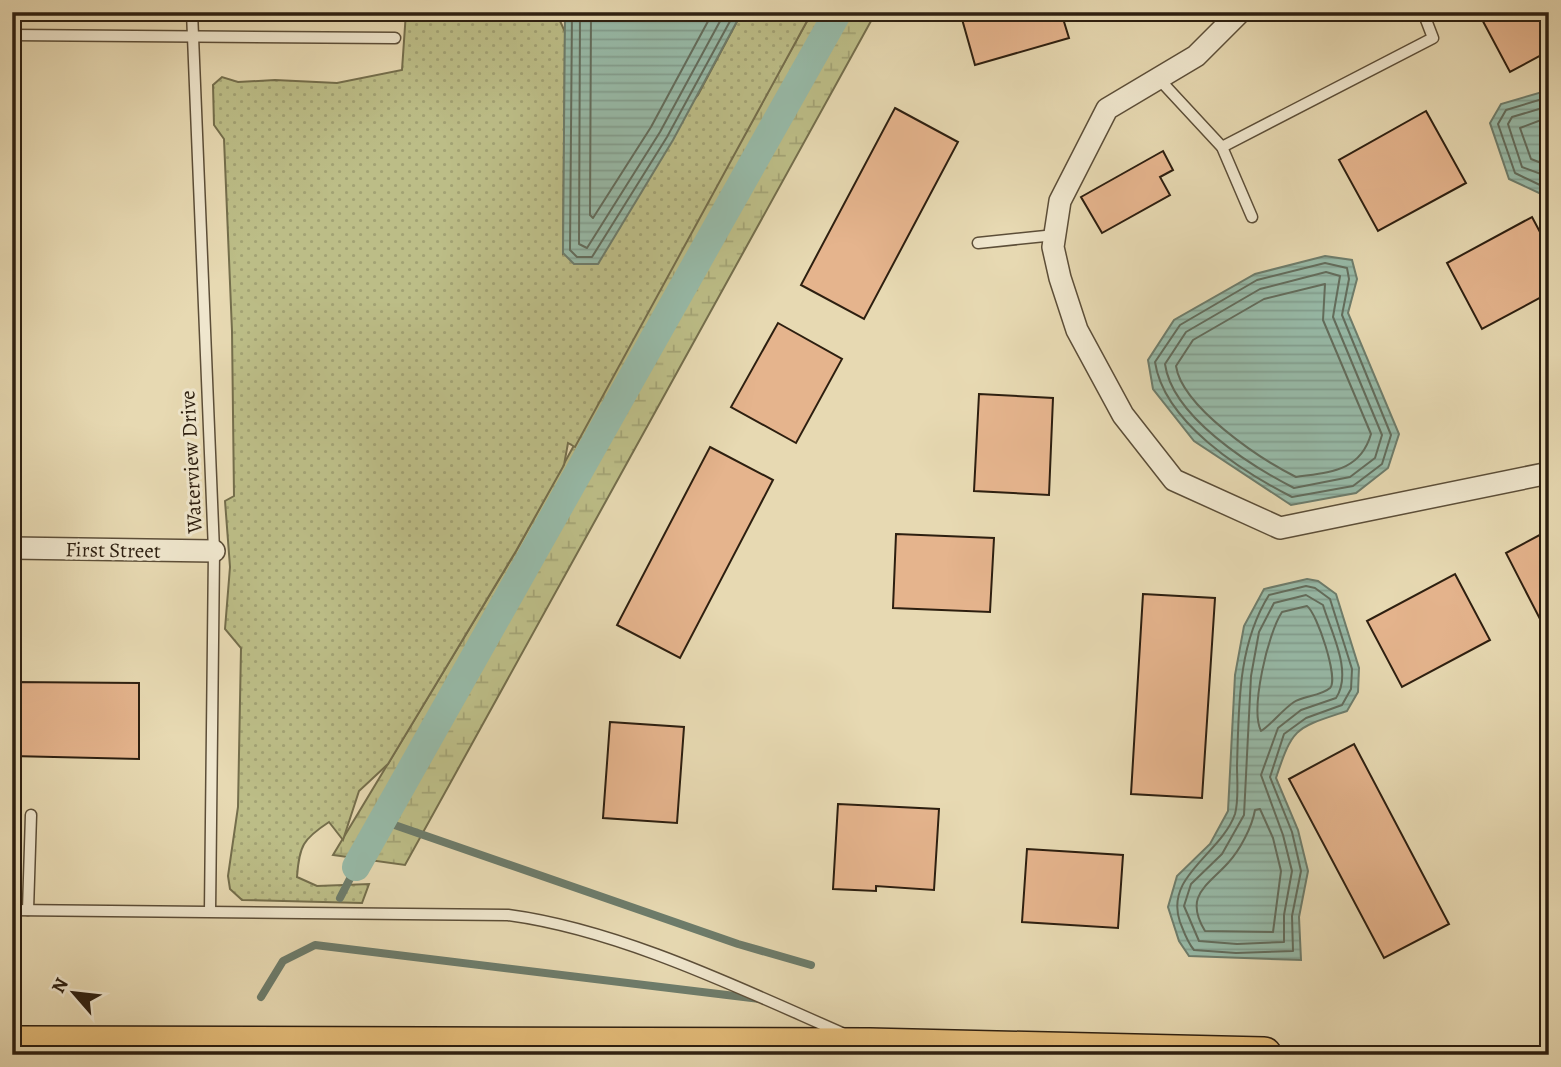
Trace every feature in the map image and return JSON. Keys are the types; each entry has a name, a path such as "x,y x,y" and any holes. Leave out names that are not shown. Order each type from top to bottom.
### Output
{"main road":[{"path":"12,1044 726,1051 870,1046 1264,1055"}],"street":[{"path":"1240,12 1196,56 1107,109 1060,201 1053,247 1069,309 1094,366 1123,415 1174,480 1280,528 1549,473"},
{"name":"First Street","path":"12,548 214,551"}],"lane":[{"name":"Waterview Drive","path":"192,12 214,551 210,911"},
{"path":"1222,147 1433,38 1423,12"},
{"path":"12,35 395,38"},
{"path":"1158,78 1222,147 1252,217"},
{"path":"978,243 1055,235"},
{"path":"28,911 30,815"},
{"path":"12,910 508,915 551,921 711,976 870,1046"}],"green space":[{"path":"406,12 556,12 565,32 563,253 698,95 742,12 812,12 575,447 568,443 564,465 516,551 388,764 359,791 343,840 329,822 313,833 304,844 297,877 317,886 369,884 362,903 242,900 230,889 228,876 238,807 241,648 225,629 230,567 225,501 234,496 232,331 224,139 214,125 213,85 222,77 238,82 275,80 337,83 402,70"},
{"path":"812,12 876,12 405,865 333,855 516,551"}],"water":[{"path":"565,12 742,12 673,140 598,264 574,264 563,253"},
{"path":"1549,90 1549,192 1539,193 1509,179 1490,123 1501,104"},
{"path":"1325,256 1352,260 1357,279 1348,313 1399,434 1388,468 1356,493 1291,505 1194,441 1153,389 1148,360 1174,320 1255,274"},
{"path":"1307,579 1318,581 1336,594 1359,668 1358,692 1347,711 1317,721 1299,731 1287,748 1276,778 1298,830 1308,871 1299,917 1301,960 1189,956 1179,941 1168,907 1177,876 1210,844 1228,811 1235,675 1244,626 1264,589"}],"building":[{"path":"960,12 1061,12 1069,38 975,65"},
{"path":"1478,12 1549,12 1549,51 1510,72"},
{"path":"895,108 958,142 864,319 801,285"},
{"path":"1426,111 1466,183 1378,231 1339,160"},
{"path":"1163,151 1173,170 1160,177 1170,195 1102,233 1081,197"},
{"path":"1532,217 1549,249 1549,293 1482,329 1447,263"},
{"path":"778,323 842,359 796,443 731,407"},
{"path":"979,394 1053,398 1049,495 974,491"},
{"path":"710,447 773,480 680,658 617,625"},
{"path":"1549,530 1549,617 1541,621 1506,553"},
{"path":"896,534 994,538 990,612 893,608"},
{"path":"1455,574 1490,640 1402,687 1367,621"},
{"path":"1143,594 1215,598 1202,798 1131,794"},
{"path":"12,682 139,683 139,759 12,756"},
{"path":"610,722 684,727 677,823 603,818"},
{"path":"1354,744 1449,924 1384,958 1289,779"},
{"path":"838,804 939,809 934,890 876,886 876,891 833,889"},
{"path":"1027,849 1123,855 1118,928 1022,922"}],"waterway":[{"path":"356,867 838,12"},
{"path":"383,821 738,944 811,965"},
{"path":"340,898 356,867"},
{"path":"261,997 283,961 315,945 760,999"}]}
